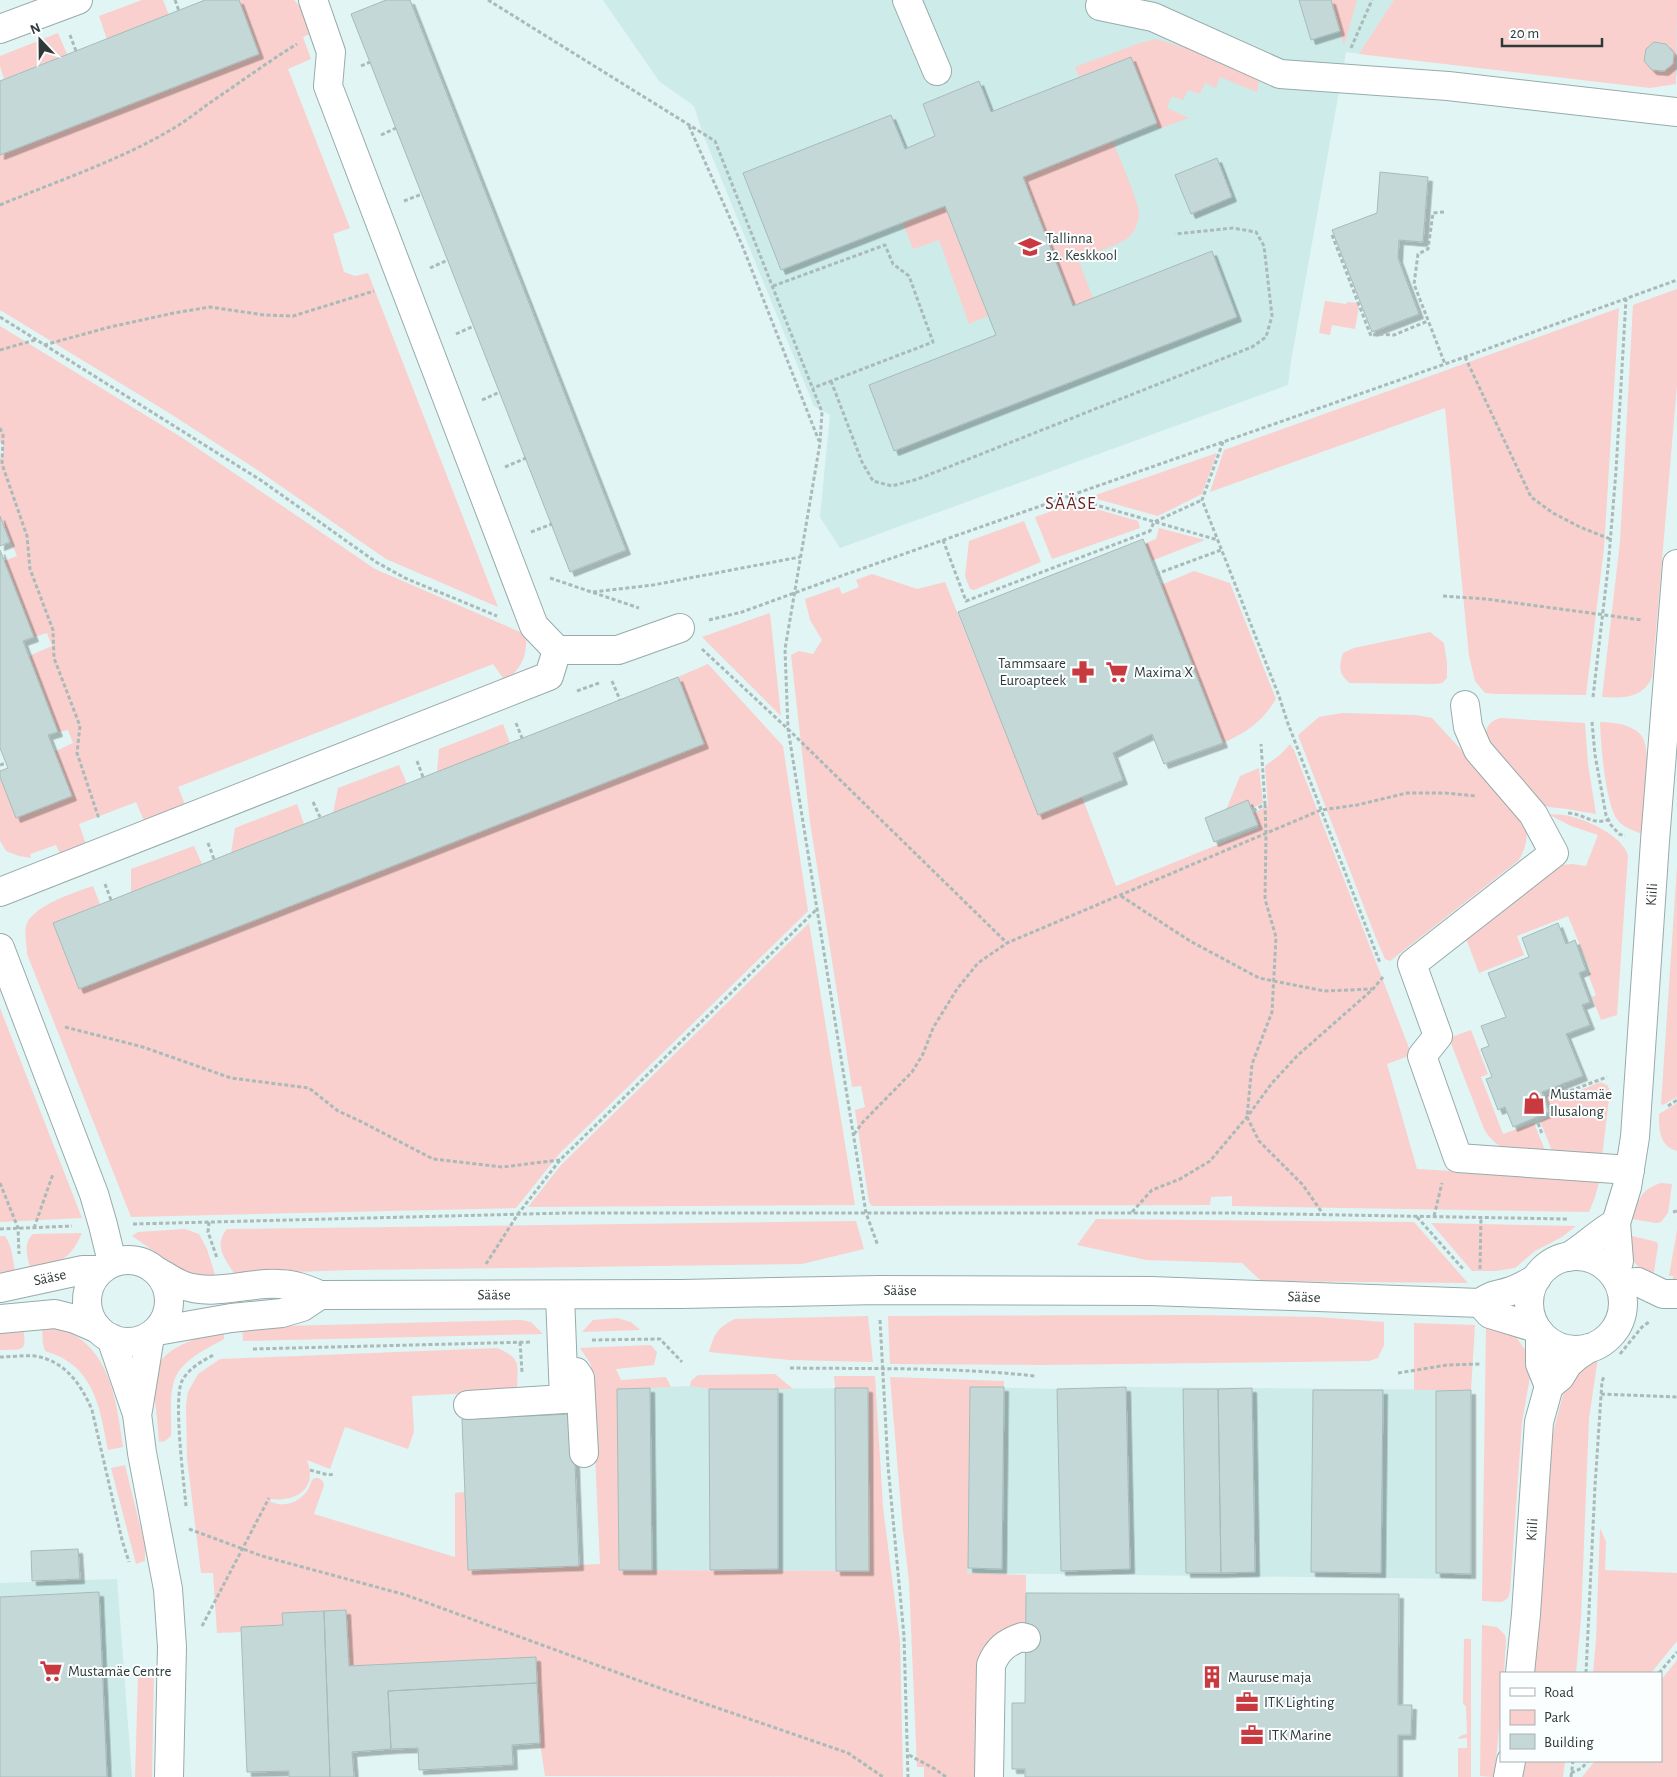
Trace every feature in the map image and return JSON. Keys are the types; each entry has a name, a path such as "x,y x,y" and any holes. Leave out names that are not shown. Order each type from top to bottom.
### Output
{"street":[{"path":"0,29 78,0"},
{"path":"313,0 331,52 328,86 414,276 534,626 557,650 618,650 680,628"},
{"path":"907,0 937,71"},
{"path":"1100,6 1153,17 1280,74 1448,86 1677,112"},
{"name":"Kiili","path":"1616,1223 1627,1187 1635,1137 1654,851 1677,564"},
{"path":"0,892 549,676 557,650"},
{"path":"1465,705 1468,727 1478,750 1533,814 1554,853 1412,964 1438,1036 1422,1056 1458,1158 1630,1170"},
{"path":"0,948 98,1210 106,1266"},
{"path":"1568,1257 1602,1231 1616,1223 1619,1261 1617,1280"},
{"path":"1538,1331 1540,1364 1549,1386 1560,1377 1568,1364 1577,1356 1603,1342 1613,1332 1621,1319 1622,1295 1617,1280 1606,1266 1594,1260 1581,1256 1568,1257 1556,1261 1545,1268 1531,1290 1529,1303 1531,1316 1538,1331 1550,1343 1562,1348 1576,1350 1589,1348"},
{"name":"Sääse","path":"0,1288 106,1266 124,1259 148,1264 158,1272 182,1285 196,1288 212,1290 278,1284 301,1286 320,1295 560,1295 879,1290 1151,1291 1399,1301 1480,1290"},
{"name":"Sääse","path":"106,1266 89,1287 87,1306 91,1318 104,1334 137,1414"},
{"path":"158,1272 166,1283 169,1295 169,1308 164,1320 153,1333 137,1414 142,1453 168,1589 172,1648 170,1777"},
{"path":"1480,1290 1491,1294 1508,1292 1522,1287 1537,1278"},
{"path":"1617,1280 1638,1282 1670,1294"},
{"path":"1480,1290 1490,1314 1538,1331"},
{"path":"1621,1319 1670,1294"},
{"path":"0,1319 54,1314 75,1319 104,1334 131,1342 141,1340 153,1333 231,1318 282,1313 302,1307 320,1295"},
{"path":"560,1295 580,1378 584,1454"},
{"path":"468,1405 564,1399 573,1347"},
{"name":"Kiili","path":"1520,1672 1526,1614 1539,1422 1549,1386"},
{"path":"989,1777 990,1665 997,1652 1006,1644 1022,1637 1026,1638"},
{"path":"1508,1777 1511,1762"}],"path":[{"path":"175,0 179,11"},
{"path":"488,0 715,141 822,412 820,443 785,649 788,729 866,1213 878,1246"},
{"path":"67,27 76,51"},
{"path":"0,205 81,174 176,128 268,62 304,40 324,32"},
{"path":"689,125 742,245 820,443"},
{"path":"374,137 396,128"},
{"path":"399,203 422,194"},
{"path":"1444,212 1433,213 1428,249 1418,254 1414,284 1445,364"},
{"path":"831,381 862,462 873,481 892,486 918,478 1252,348 1266,337 1272,316 1264,246 1256,232 1232,228 1175,234"},
{"path":"1332,235 1371,336 1377,334 1394,335 1428,321"},
{"path":"772,286 885,245 893,264 909,276 933,342 813,388"},
{"path":"43,345 110,327 210,307 264,315 293,316 414,276 448,260"},
{"path":"544,576 642,609 652,624 680,628 742,612 1465,357 1677,280"},
{"path":"1593,697 1603,615 1616,472 1626,299"},
{"path":"0,317 262,481 376,562 405,578 483,610 525,627 534,626"},
{"path":"451,336 474,326"},
{"path":"0,350 36,340"},
{"path":"1465,357 1530,496 1553,513 1580,527 1610,538"},
{"path":"476,402 500,392"},
{"path":"0,428 3,435 2,464 27,536 30,569 53,630 54,658 80,726 77,753 110,848"},
{"path":"1223,442 1202,500 1385,974"},
{"path":"502,468 526,458"},
{"path":"1067,496 1218,540"},
{"path":"943,540 966,601 1150,531 1154,522 1202,500"},
{"path":"528,533 552,524"},
{"path":"1156,574 1222,550"},
{"path":"592,592 653,585 800,557"},
{"path":"1443,596 1486,599 1672,624"},
{"path":"680,628 788,729 1006,943"},
{"path":"618,650 610,678 620,700"},
{"path":"575,692 610,678"},
{"path":"512,716 522,738"},
{"path":"1592,722 1595,755 1606,815 1610,825 1619,834 1628,837"},
{"path":"1262,744 1266,834 1265,899 1276,937 1272,1012 1252,1064 1247,1117 1259,1141 1302,1185 1323,1214"},
{"path":"414,754 423,777"},
{"path":"0,765 6,763"},
{"path":"853,1134 912,1072 923,1054 934,1028 957,989 978,963 1006,943 1322,810 1357,806 1407,793 1445,793 1507,799 1520,798"},
{"path":"310,794 320,818"},
{"path":"1253,811 1265,804"},
{"path":"204,836 214,859"},
{"path":"102,877 111,900"},
{"path":"1120,896 1190,941 1259,978 1324,991 1373,989"},
{"path":"470,1295 485,1266 518,1214 560,1160 817,909"},
{"path":"1132,1213 1152,1190 1180,1179 1210,1161 1247,1117 1272,1083 1298,1055 1373,989 1385,974 1412,964"},
{"path":"59,1026 142,1046 231,1078 309,1088 338,1112 362,1122 433,1159 502,1167 560,1160"},
{"path":"1564,1083 1567,1092 1610,1076"},
{"path":"34,1228 69,1130"},
{"path":"1434,1216 1444,1179"},
{"path":"0,1183 18,1228"},
{"path":"128,1224 518,1214 1132,1213 1323,1214 1571,1219"},
{"path":"1416,1216 1464,1270"},
{"path":"1480,1290 1481,1217"},
{"path":"209,1222 208,1232 218,1262"},
{"path":"0,1229 73,1226"},
{"path":"879,1315 888,1466 904,1636 908,1777"},
{"path":"1614,1360 1642,1327 1653,1320"},
{"path":"573,1347 660,1339 682,1362"},
{"path":"252,1350 537,1342"},
{"path":"186,1511 179,1389 187,1372 213,1355 220,1353"},
{"path":"0,1357 34,1356 47,1359 70,1374 81,1388 92,1410 122,1540 132,1570"},
{"path":"1398,1374 1447,1365 1480,1364"},
{"path":"790,1368 883,1368 1035,1376"},
{"path":"1586,1672 1595,1486 1602,1382 1605,1374"},
{"path":"1601,1394 1677,1397"},
{"path":"310,1470 328,1475 335,1474"},
{"path":"198,1633 270,1498"},
{"path":"187,1520 189,1538"},
{"path":"188,1529 262,1556 406,1594 642,1682 848,1753 883,1777"},
{"path":"1660,1672 1677,1652"},
{"path":"908,1754 946,1777"},
{"path":"1571,1775 1573,1762"},
{"path":"1571,1775 1587,1762"}],"shaded area":[{"name":"Tallinna 32. Keskkool","path":"603,0 1677,0 1677,75 1650,87 1346,52 1288,385 840,548 820,517 830,415 814,406 703,134 694,106 659,81"},
{"path":"690,1386 709,1389 868,1388 869,1571 619,1570 617,1389"},
{"path":"970,1387 1471,1390 1471,1579 965,1573 968,1568"},
{"name":"Mustamäe Centre","path":"117,1579 132,1777 0,1777 0,1583"}],"green space":[{"path":"142,0 163,0 169,15 107,39 99,16"},
{"path":"239,0 294,0 303,10 314,32 303,37 311,59 288,69 350,228 333,234 344,272 355,276 368,273 498,607 386,559 259,471 166,411 0,310 0,155 259,54"},
{"path":"1331,0 1357,0 1344,45"},
{"path":"1394,0 1677,0 1676,84 1650,88 1359,54"},
{"path":"58,33 67,54 4,79 0,66 0,56"},
{"path":"1156,39 1189,49 1259,80 1257,92 1220,77 1216,88 1205,83 1200,94 1188,90 1183,100 1172,96 1167,108 1189,118 1158,129 1131,57 1079,77 1075,67"},
{"path":"1113,141 1136,199 1138,219 1134,231 1127,238 1078,259 1093,298 1073,306 1023,177"},
{"path":"945,206 988,316 969,324 939,240 913,249 903,223"},
{"path":"1677,289 1677,385 1652,677 1643,690 1631,696 1602,697 1620,542 1633,305"},
{"path":"1325,301 1346,304 1347,302 1358,303 1355,329 1332,325 1330,335 1319,333"},
{"path":"1619,308 1604,548 1586,695 1485,693 1475,681 1469,656 1445,408 1210,492 1224,450"},
{"path":"0,326 181,437 375,569 527,635 524,656 517,670 506,682 493,664 178,787 186,807 145,823 136,802 79,824 87,847 61,856 56,845 30,854 31,858 6,851 0,841 0,777 16,817 71,796 54,752 73,743 68,730 58,732 29,656 52,646 47,633 34,637 4,561 17,556 0,516 0,458 3,457 3,443 0,443"},
{"path":"1217,453 1202,494 1158,516 1090,497"},
{"path":"1075,503 1138,521 1140,528 1052,559 1035,517"},
{"path":"1024,521 1041,562 974,590 970,589 965,576 969,541"},
{"path":"1159,528 1205,540 1151,561 1144,544 1156,539"},
{"path":"1194,571 1230,583 1276,699 1253,726 1223,743 1161,585"},
{"path":"872,574 917,589 945,582 1038,814 1082,797 1116,886 1259,828 1253,813 1268,806 1265,766 1281,754 1290,744 1294,750 1411,1053 1411,1055 1387,1064 1417,1169 1600,1179 1589,1212 1232,1206 1232,1196 1211,1197 1210,1205 872,1206 869,1202 855,1110 865,1107 861,1086 852,1087 810,822 791,655 799,651 813,654 822,640 810,620 805,599 839,587 842,594 859,587 856,580"},
{"path":"770,613 781,716 702,637"},
{"path":"1430,632 1444,643 1447,678 1442,683 1350,683 1341,673 1340,666 1343,653 1354,648"},
{"path":"708,664 783,746 808,911 560,1153 516,1208 131,1217 27,954 26,926 36,912 55,901 93,886 100,904 53,923 79,989 704,744 678,677"},
{"path":"1342,713 1416,715 1432,718 1524,818 1526,824 1526,840 1519,860 1390,961 1385,959 1376,938 1298,735 1319,717"},
{"path":"1500,718 1585,723 1588,764 1596,814 1540,804 1486,738 1486,731 1489,725"},
{"path":"1600,722 1621,724 1636,730 1644,741 1647,781 1642,834 1621,824 1612,809 1604,772"},
{"path":"503,724 510,743 437,772 439,749"},
{"path":"399,765 407,784 333,813 338,788"},
{"path":"1259,768 1263,803 1252,808 1248,800 1226,810 1240,776"},
{"path":"297,804 304,824 231,853 235,828"},
{"path":"1548,814 1572,817 1601,829 1618,841 1628,855 1617,1015 1601,1020 1592,997 1596,995 1588,974 1591,972 1568,916 1517,936 1524,955 1479,973 1464,933 1560,865 1586,866 1598,835 1571,826"},
{"path":"194,846 202,864 131,892 131,869"},
{"path":"1677,867 1677,1097 1663,1105 1661,1104"},
{"path":"809,923 855,1205 528,1207 561,1165"},
{"path":"0,1008 82,1218 0,1222"},
{"path":"1471,1030 1488,1074 1481,1077 1503,1134 1534,1123 1546,1153 1519,1152 1503,1148 1496,1144 1484,1129 1449,1038"},
{"path":"1600,1082 1607,1085 1610,1090 1602,1157 1553,1153 1540,1121 1553,1115 1546,1096 1564,1089 1567,1096"},
{"path":"1677,1103 1677,1151 1671,1149 1663,1141 1660,1131 1659,1114"},
{"path":"1661,1183 1672,1184 1668,1213 1661,1222 1656,1223 1632,1219 1644,1192"},
{"path":"1096,1219 1414,1222 1468,1283 1261,1281 1242,1263 1146,1260 1077,1245"},
{"path":"856,1221 864,1249 802,1264 353,1270 294,1272 236,1277 225,1259 221,1248 221,1242 227,1229"},
{"path":"1431,1223 1576,1226 1562,1237 1535,1251 1515,1268 1495,1271 1472,1271"},
{"path":"185,1229 199,1234 207,1249 216,1278 205,1277 183,1270 132,1236 138,1232"},
{"path":"1677,1230 1677,1279 1673,1280 1673,1276 1669,1276"},
{"path":"82,1233 72,1250 62,1260 31,1271 27,1247 33,1234"},
{"path":"1628,1235 1657,1242 1653,1278 1636,1265 1630,1250"},
{"path":"0,1236 5,1236 10,1245 16,1276 0,1279"},
{"path":"1193,1315 1318,1317 1384,1322 1384,1345 1378,1358 1369,1361 1038,1365 890,1364 888,1316"},
{"path":"868,1316 873,1362 789,1360 709,1352 718,1332 724,1325 735,1319"},
{"path":"617,1318 631,1322 640,1330 582,1332 593,1320"},
{"path":"522,1320 531,1322 543,1334 243,1341 242,1327"},
{"path":"1414,1323 1475,1325 1471,1390 1414,1390"},
{"path":"1486,1325 1516,1337 1526,1351 1531,1371 1522,1422 1510,1591 1508,1598 1502,1602 1482,1601"},
{"path":"23,1327 24,1345 22,1348 0,1350 0,1329"},
{"path":"42,1327 56,1327 66,1330 85,1343 96,1354 104,1368 115,1399 123,1447 108,1450 102,1418 92,1390 74,1366 45,1351"},
{"path":"224,1331 224,1339 193,1357 180,1369 173,1385 171,1397 171,1436 165,1441 159,1442 153,1380 157,1367 163,1358 181,1345 203,1336"},
{"path":"651,1345 657,1352 654,1365 616,1369 621,1380 666,1377 671,1387 617,1389 619,1570 868,1571 868,1388 835,1388 834,1376 875,1376 883,1507 900,1641 903,1777 545,1776 540,1743 536,1657 349,1666 346,1610 283,1613 283,1625 241,1627 241,1632 217,1633 213,1573 201,1573 187,1458 186,1405 188,1392 198,1374 220,1359 497,1348 511,1356 515,1360 518,1369 517,1391 412,1396 414,1432 408,1449 345,1427 330,1469 307,1460 310,1479 302,1492 288,1498 270,1499 271,1502 277,1504 287,1504 297,1500 309,1488 312,1480 318,1478 324,1485 314,1514 455,1557 455,1493 465,1492 468,1570 600,1564 591,1366 580,1348"},
{"path":"1598,1358 1589,1418 1581,1618 1576,1672 1534,1672 1549,1448 1565,1387 1587,1362"},
{"path":"775,1374 793,1389 709,1389 690,1386 691,1381 698,1375"},
{"path":"890,1377 1004,1381 1004,1387 970,1387 968,1568 966,1573 1026,1575 1026,1627 1008,1629 978,1777 924,1777 924,1767 917,1767 909,1581"},
{"path":"125,1465 145,1546 145,1561 136,1564 111,1468"},
{"path":"1600,1528 1606,1542 1605,1570 1677,1573 1677,1641 1652,1672 1593,1672"},
{"path":"1482,1625 1497,1627 1505,1635 1506,1640 1504,1672 1500,1672 1500,1719 1495,1770 1493,1777 1480,1776"},
{"path":"1464,1639 1471,1639 1471,1777 1458,1777 1458,1748 1467,1748 1467,1738 1458,1739 1460,1736 1467,1734 1466,1707 1463,1703"},
{"path":"1677,1660 1677,1777 1582,1777 1594,1762 1662,1762 1662,1679"},
{"path":"146,1668 154,1670 152,1777 135,1777 138,1678 142,1670"},
{"path":"1526,1762 1565,1762 1563,1777 1523,1777"}],"building":[{"path":"205,0 239,0 259,54 0,155 0,81"},
{"path":"386,0 410,0 626,550 570,572 351,14"},
{"path":"1299,0 1331,0 1340,31 1311,40"},
{"path":"1654,42 1666,44 1674,53 1673,64 1664,71 1652,70 1644,61 1646,49"},
{"path":"1131,57 1157,123 1023,177 1073,306 1212,251 1237,317 894,451 869,385 996,335 945,206 781,270 743,173 891,115 905,149 935,136 923,104 979,81 991,112"},
{"path":"1217,158 1232,197 1191,214 1175,175"},
{"path":"1380,172 1428,177 1423,242 1399,240 1398,258 1419,314 1372,332 1332,230 1377,213"},
{"path":"0,516 10,542 0,546"},
{"path":"1143,539 1223,743 1164,764 1152,734 1113,753 1123,780 1038,815 958,612"},
{"path":"0,550 34,637 23,641 58,732 48,735 72,796 16,818 0,777 0,771 8,768 0,748"},
{"path":"678,677 704,744 79,989 53,923"},
{"path":"1248,800 1258,825 1214,842 1205,818"},
{"path":"1558,923 1566,944 1575,940 1586,970 1579,973 1590,1002 1582,1005 1590,1025 1566,1034 1583,1076 1542,1092 1549,1112 1513,1127 1505,1107 1498,1110 1486,1079 1492,1077 1481,1049 1489,1046 1481,1026 1506,1017 1488,973 1529,957 1522,938"},
{"path":"970,1387 1004,1387 1002,1569 968,1568"},
{"path":"1126,1387 1130,1569 1061,1571 1057,1389"},
{"path":"650,1388 652,1570 619,1570 617,1389"},
{"path":"835,1388 868,1388 869,1571 836,1571"},
{"path":"1252,1388 1255,1572 1221,1573 1218,1389"},
{"path":"709,1389 778,1389 778,1569 710,1570"},
{"path":"1183,1389 1218,1389 1221,1573 1186,1573"},
{"path":"1313,1390 1383,1390 1381,1573 1311,1572"},
{"path":"1471,1390 1471,1574 1436,1573 1436,1391"},
{"path":"573,1414 579,1566 468,1570 462,1419"},
{"path":"78,1549 80,1579 32,1581 31,1551"},
{"name":"Mustamäe Centre","path":"99,1592 107,1777 0,1777 0,1597"},
{"name":"Mauruse maja","path":"1026,1593 1399,1594 1398,1705 1412,1705 1411,1735 1398,1735 1398,1777 1025,1777 1025,1769 1012,1769 1012,1703 1025,1703"},
{"path":"346,1610 349,1666 536,1657 537,1683 388,1691 391,1749 352,1752 354,1777 330,1777 324,1611"},
{"path":"324,1611 330,1777 289,1777 289,1771 247,1772 241,1627 283,1625 282,1613"},
{"path":"537,1683 540,1743 512,1745 513,1765 419,1770 418,1748 391,1749 388,1691"}],"place":[{"name":"Tallinna 32. Keskkool","path":"1030,247"},
{"name":"Tammsaare Euroapteek","path":"1083,672"},
{"name":"Maxima X","path":"1117,672"},
{"name":"Mustamäe Ilusalong","path":"1534,1103"},
{"name":"Mustamäe Centre","path":"51,1671"},
{"name":"Mauruse maja","path":"1212,1677"},
{"name":"ITK Lighting","path":"1247,1702"},
{"name":"ITK Marine","path":"1252,1735"}],"district":[{"name":"SÄÄSE","path":"1071,503"}]}
